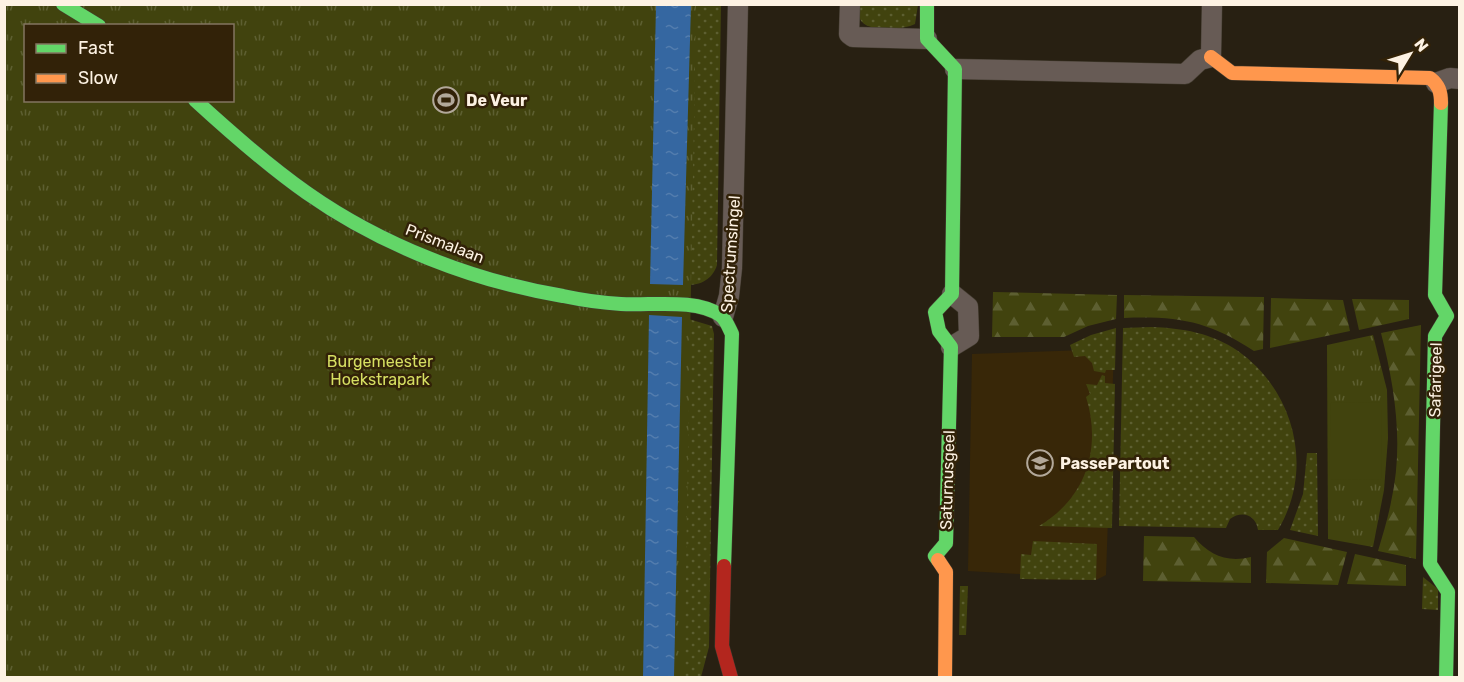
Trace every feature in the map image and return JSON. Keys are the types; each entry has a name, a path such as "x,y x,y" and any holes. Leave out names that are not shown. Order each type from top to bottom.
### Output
{"street":[{"path":"63,4 96,24"},
{"name":"Spectrumsingel","path":"731,678 722,646 732,334 723,316 729,296 732,268 738,4"},
{"path":"850,4 849,34 853,37 927,39"},
{"path":"927,4 927,39 955,69 952,294 935,312 935,327 951,347 969,336 968,307 952,294"},
{"path":"1211,57 1212,4"},
{"path":"955,69 1185,74 1200,60 1211,57 1232,73 1430,78 1436,83 1450,78 1460,79"},
{"name":"Safarigeel","path":"1436,83 1441,93 1435,295 1446,316 1435,336 1430,564 1454,592 1446,678"},
{"name":"Prismalaan","path":"197,102 240,142 295,185 353,222 436,260 496,280 576,298 703,307 723,316"},
{"name":"Saturnusgeel","path":"945,678 946,572 935,556 946,543 951,347"},
{"name":"Spectrumsingel","path":"716,664 722,646"}],"shaded area":[{"name":"PassePartout","path":"1114,349 1106,575 1096,580 1020,579 1020,574 968,571 972,354"}],"green space":[{"name":"Burgemeester Hoekstrapark","path":"4,5 696,5 684,677 5,677"},
{"path":"691,5 721,5 717,265 708,279 694,285 683,285"},
{"path":"859,5 918,5 915,24 894,29 870,27 859,17"},
{"path":"993,292 1117,295 1116,319 1088,326 1064,337 992,337"},
{"path":"1124,295 1264,297 1263,349 1254,351 1222,333 1192,322 1161,318 1124,318"},
{"path":"1271,298 1343,300 1350,331 1270,348"},
{"path":"1352,299 1409,300 1409,319 1359,330"},
{"path":"682,317 712,326 714,334 709,647 701,677 674,678"},
{"path":"1421,325 1416,559 1378,551 1395,481 1397,459 1394,396 1381,333"},
{"path":"1151,327 1196,333 1218,340 1238,351 1258,368 1274,388 1286,410 1293,433 1296,458 1295,482 1289,507 1278,530 1258,530 1254,521 1244,515 1230,519 1226,528 1119,526 1123,328"},
{"path":"1116,328 1115,370 1106,370 1105,373 1094,371 1092,363 1085,356 1074,357 1070,345 1091,335"},
{"path":"1373,335 1387,390 1388,438 1384,490 1373,547 1328,539 1327,345"},
{"path":"1102,375 1105,376 1105,383 1115,384 1112,528 1039,526 1055,515 1068,501 1079,486 1086,470 1091,453 1092,435 1091,416 1086,397 1090,394 1086,384 1097,385"},
{"path":"1331,402 1382,403 1381,480 1329,479"},
{"path":"1307,453 1317,453 1318,536 1290,530 1303,494"},
{"path":"1144,536 1194,537 1206,549 1219,556 1234,559 1251,557 1251,583 1143,581"},
{"path":"1284,538 1347,552 1338,585 1266,583 1267,552"},
{"path":"1033,541 1097,544 1096,580 1020,579 1021,554 1031,555"},
{"path":"1355,554 1406,565 1406,586 1347,584"},
{"path":"1423,577 1438,589 1438,610 1422,609"},
{"path":"960,586 968,586 966,635 959,635"}],"water":[{"path":"656,5 691,5 683,285 650,284"},
{"path":"649,315 682,317 674,677 643,678"}],"traffic: fast":[{"path":"63,4 96,24"},
{"path":"927,4 927,39 955,69 952,294 935,312 939,331 951,347 946,543 935,556 938,560"},
{"path":"197,102 307,193 366,229 429,258 495,281 577,299 607,303 698,306 720,315 732,334 724,566"},
{"path":"1441,103 1435,295 1447,316 1435,336 1430,564 1448,592 1446,678"}],"traffic: slow":[{"path":"1211,57 1232,73 1430,78 1439,89 1441,103"},
{"path":"938,560 946,572 945,678"}],"traffic: jam":[{"path":"724,566 722,646 731,678"}],"place":[{"name":"De Veur","path":"446,100"},
{"name":"PassePartout","path":"1040,463"}]}
